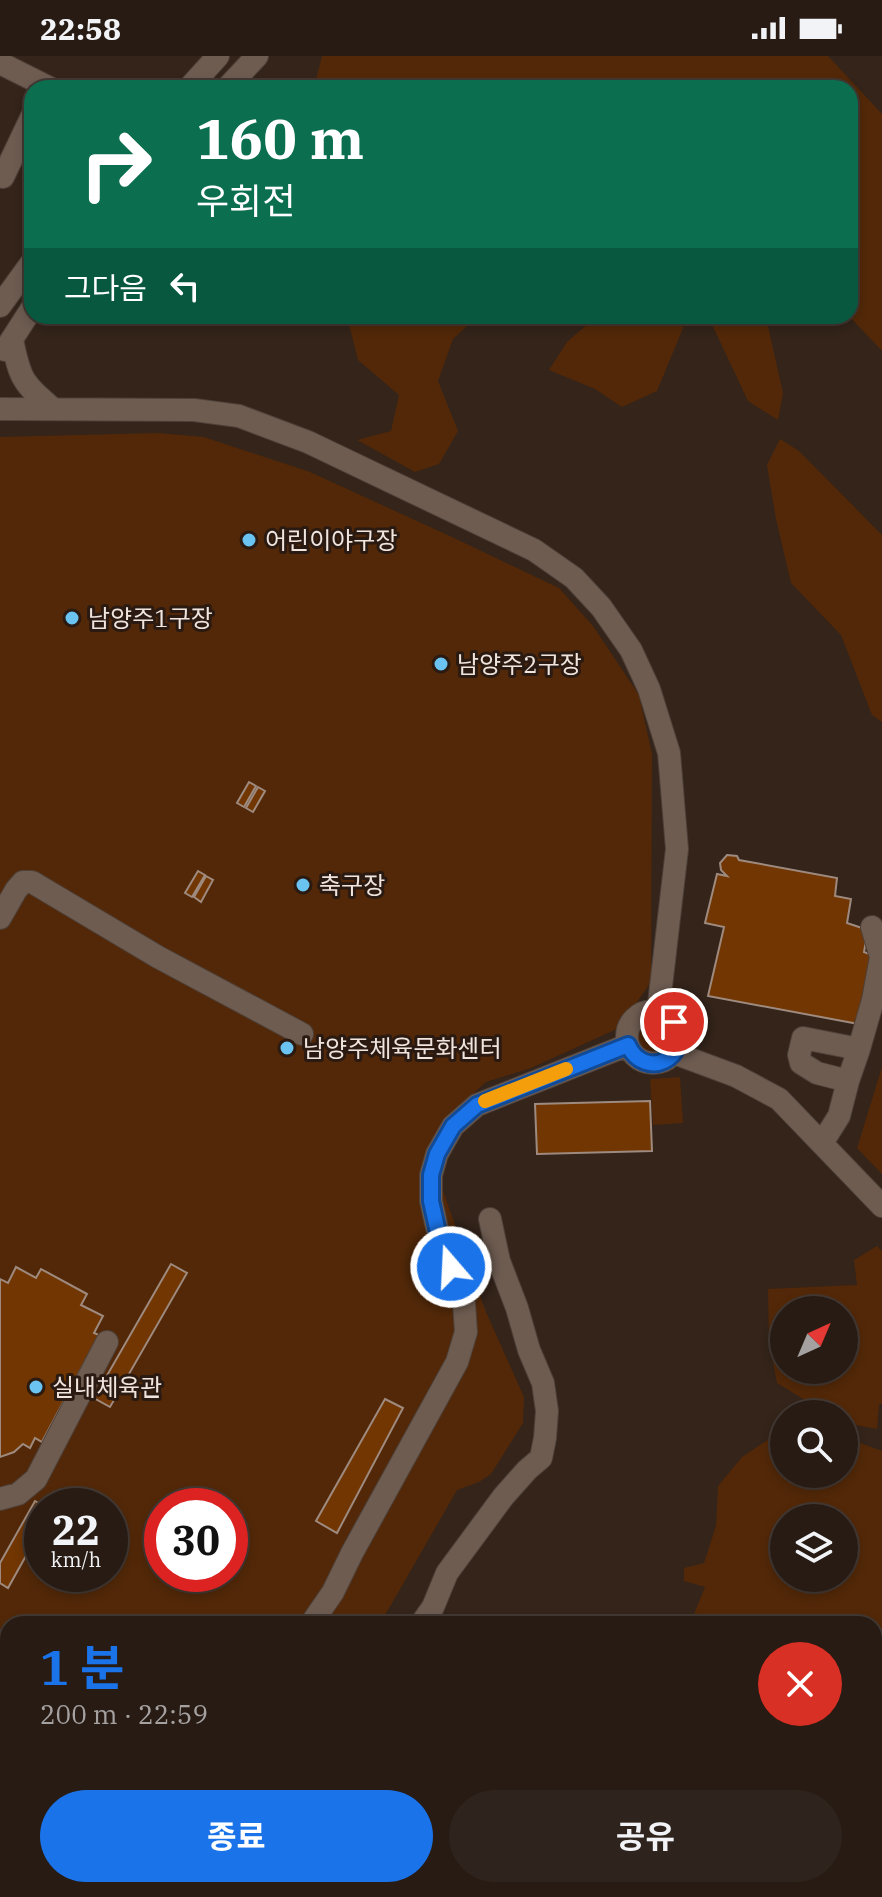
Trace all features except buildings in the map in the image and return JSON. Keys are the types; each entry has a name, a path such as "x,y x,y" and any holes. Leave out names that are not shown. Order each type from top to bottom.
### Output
{"street":[{"path":"196,80 218,56"},
{"path":"234,80 257,56"},
{"path":"0,63 33,80"},
{"path":"3,177 24,133"},
{"path":"0,306 24,273"},
{"path":"24,321 6,349 31,390 53,409"},
{"path":"0,409 194,410 239,416 308,442 534,550 574,578 601,607 631,650 649,689 669,753 677,849 658,1012"},
{"path":"0,918 23,882 32,882 158,957 302,1034"},
{"path":"822,1143 839,1116 873,1000 881,957 872,927"},
{"path":"650,1011 658,1012 667,1015 678,1029 678,1047 667,1060 650,1064 635,1057 628,1045 627,1033 634,1019 650,1011"},
{"path":"848,1081 817,1073 801,1063 799,1055 803,1038 859,1049"},
{"path":"316,1616 333,1592 457,1362 466,1332 464,1303 437,1228 431,1201 431,1175 437,1154 453,1126 477,1105 628,1045"},
{"path":"674,1053 736,1076 779,1099 882,1206"},
{"path":"427,1616 447,1573 503,1497 541,1458 545,1438 547,1411 543,1383 499,1261 490,1219"},
{"path":"0,1499 18,1494 36,1479 107,1342"}],"shaded area":[{"path":"322,56 828,56 850,80 316,80"},
{"path":"858,88 882,114 882,351 857,324"},
{"path":"349,324 469,324 453,339 438,381 458,431 439,464 415,472 357,440 391,431 399,395 358,360"},
{"path":"588,324 685,324 657,391 622,407 595,389 549,370 567,342"},
{"path":"712,324 767,324 783,393 778,420 748,401"},
{"name":"남양주체육문화센터","path":"157,433 204,437 310,472 559,588 593,626 639,695 652,754 651,982 619,1028 531,1068 486,1082 461,1105 430,1154 486,1312 524,1397 523,1423 491,1474 457,1490 385,1616 0,1616 0,437"},
{"path":"780,439 799,451 882,535 882,722 872,715 841,635 791,583 767,465"},
{"path":"654,1022 665,1026 669,1037 665,1048 654,1052 643,1048 639,1037 643,1026"},
{"path":"882,1067 882,1174 857,1148"},
{"path":"680,1077 683,1123 653,1125 650,1079"},
{"path":"877,1246 882,1251 882,1403 879,1405 877,1429 858,1426 858,1400 805,1400 779,1384 858,1384 858,1296 770,1296 770,1346 769,1341 768,1289 857,1285 854,1260"},
{"path":"770,1438 770,1488 858,1488 858,1442 882,1451 882,1616 693,1616 705,1587 684,1581 684,1568 704,1563 716,1526 718,1486 742,1457"}],"slow traffic":[{"path":"485,1101 566,1069"}],"place":[{"name":"어린이야구장","path":"249,540"},
{"name":"남양주1구장","path":"72,618"},
{"name":"남양주2구장","path":"441,664"},
{"name":"축구장","path":"303,885"},
{"name":"남양주체육문화센터","path":"287,1048"},
{"name":"실내체육관","path":"36,1387"}],"route":[{"path":"451,1267 431,1201 431,1175 437,1154 453,1126 477,1105 628,1045 635,1057 642,1061 650,1064 667,1060 678,1047 678,1029 674,1022"}]}
